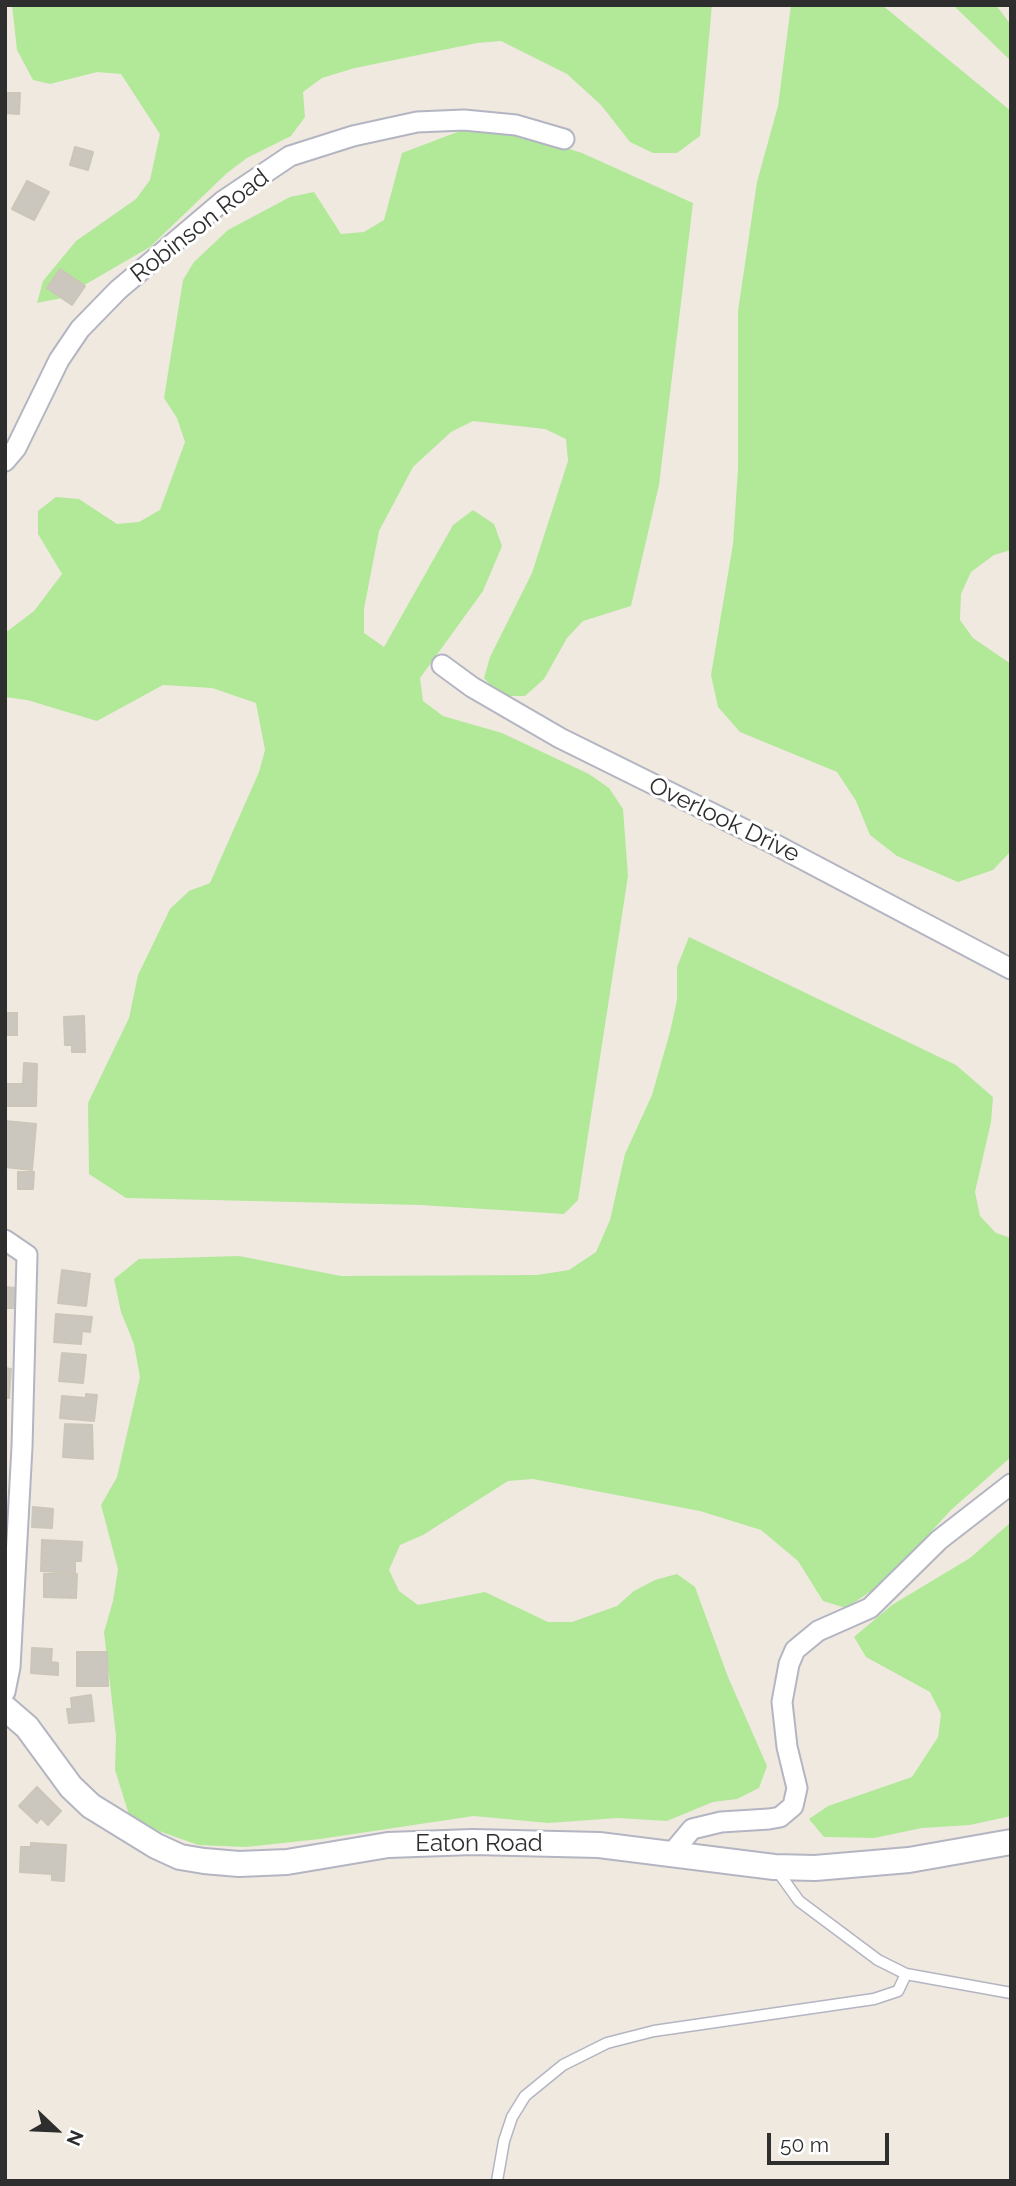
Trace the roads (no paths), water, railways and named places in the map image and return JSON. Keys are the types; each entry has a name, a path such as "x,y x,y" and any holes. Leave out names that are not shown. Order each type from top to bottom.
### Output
{"street":[{"name":"Robinson Road","path":"5,461 16,448 59,360 80,329 118,290 223,201 290,156 353,136 417,122 464,120 516,125 564,139"},
{"name":"Overlook Drive","path":"442,665 472,687 559,738 774,844 1011,969"},
{"path":"5,1240 27,1255 21,1461 10,1667 5,1692"},
{"path":"672,1853 692,1829 721,1822 780,1817 793,1806 797,1788 787,1747 782,1702 789,1664 795,1650 818,1631 870,1608 939,1539 1011,1484"},
{"name":"Eaton Road","path":"5,1707 27,1727 71,1787 91,1806 130,1832 180,1857 239,1864 287,1862 388,1845 473,1842 599,1845 775,1867 814,1868 909,1860 1011,1842"}],"lane":[{"path":"775,1867 799,1901 878,1959 906,1974 1011,1993"},
{"path":"497,2181 504,2141 512,2118 525,2096 563,2065 596,2048 654,2031 874,1999 898,1991 906,1974"}]}
